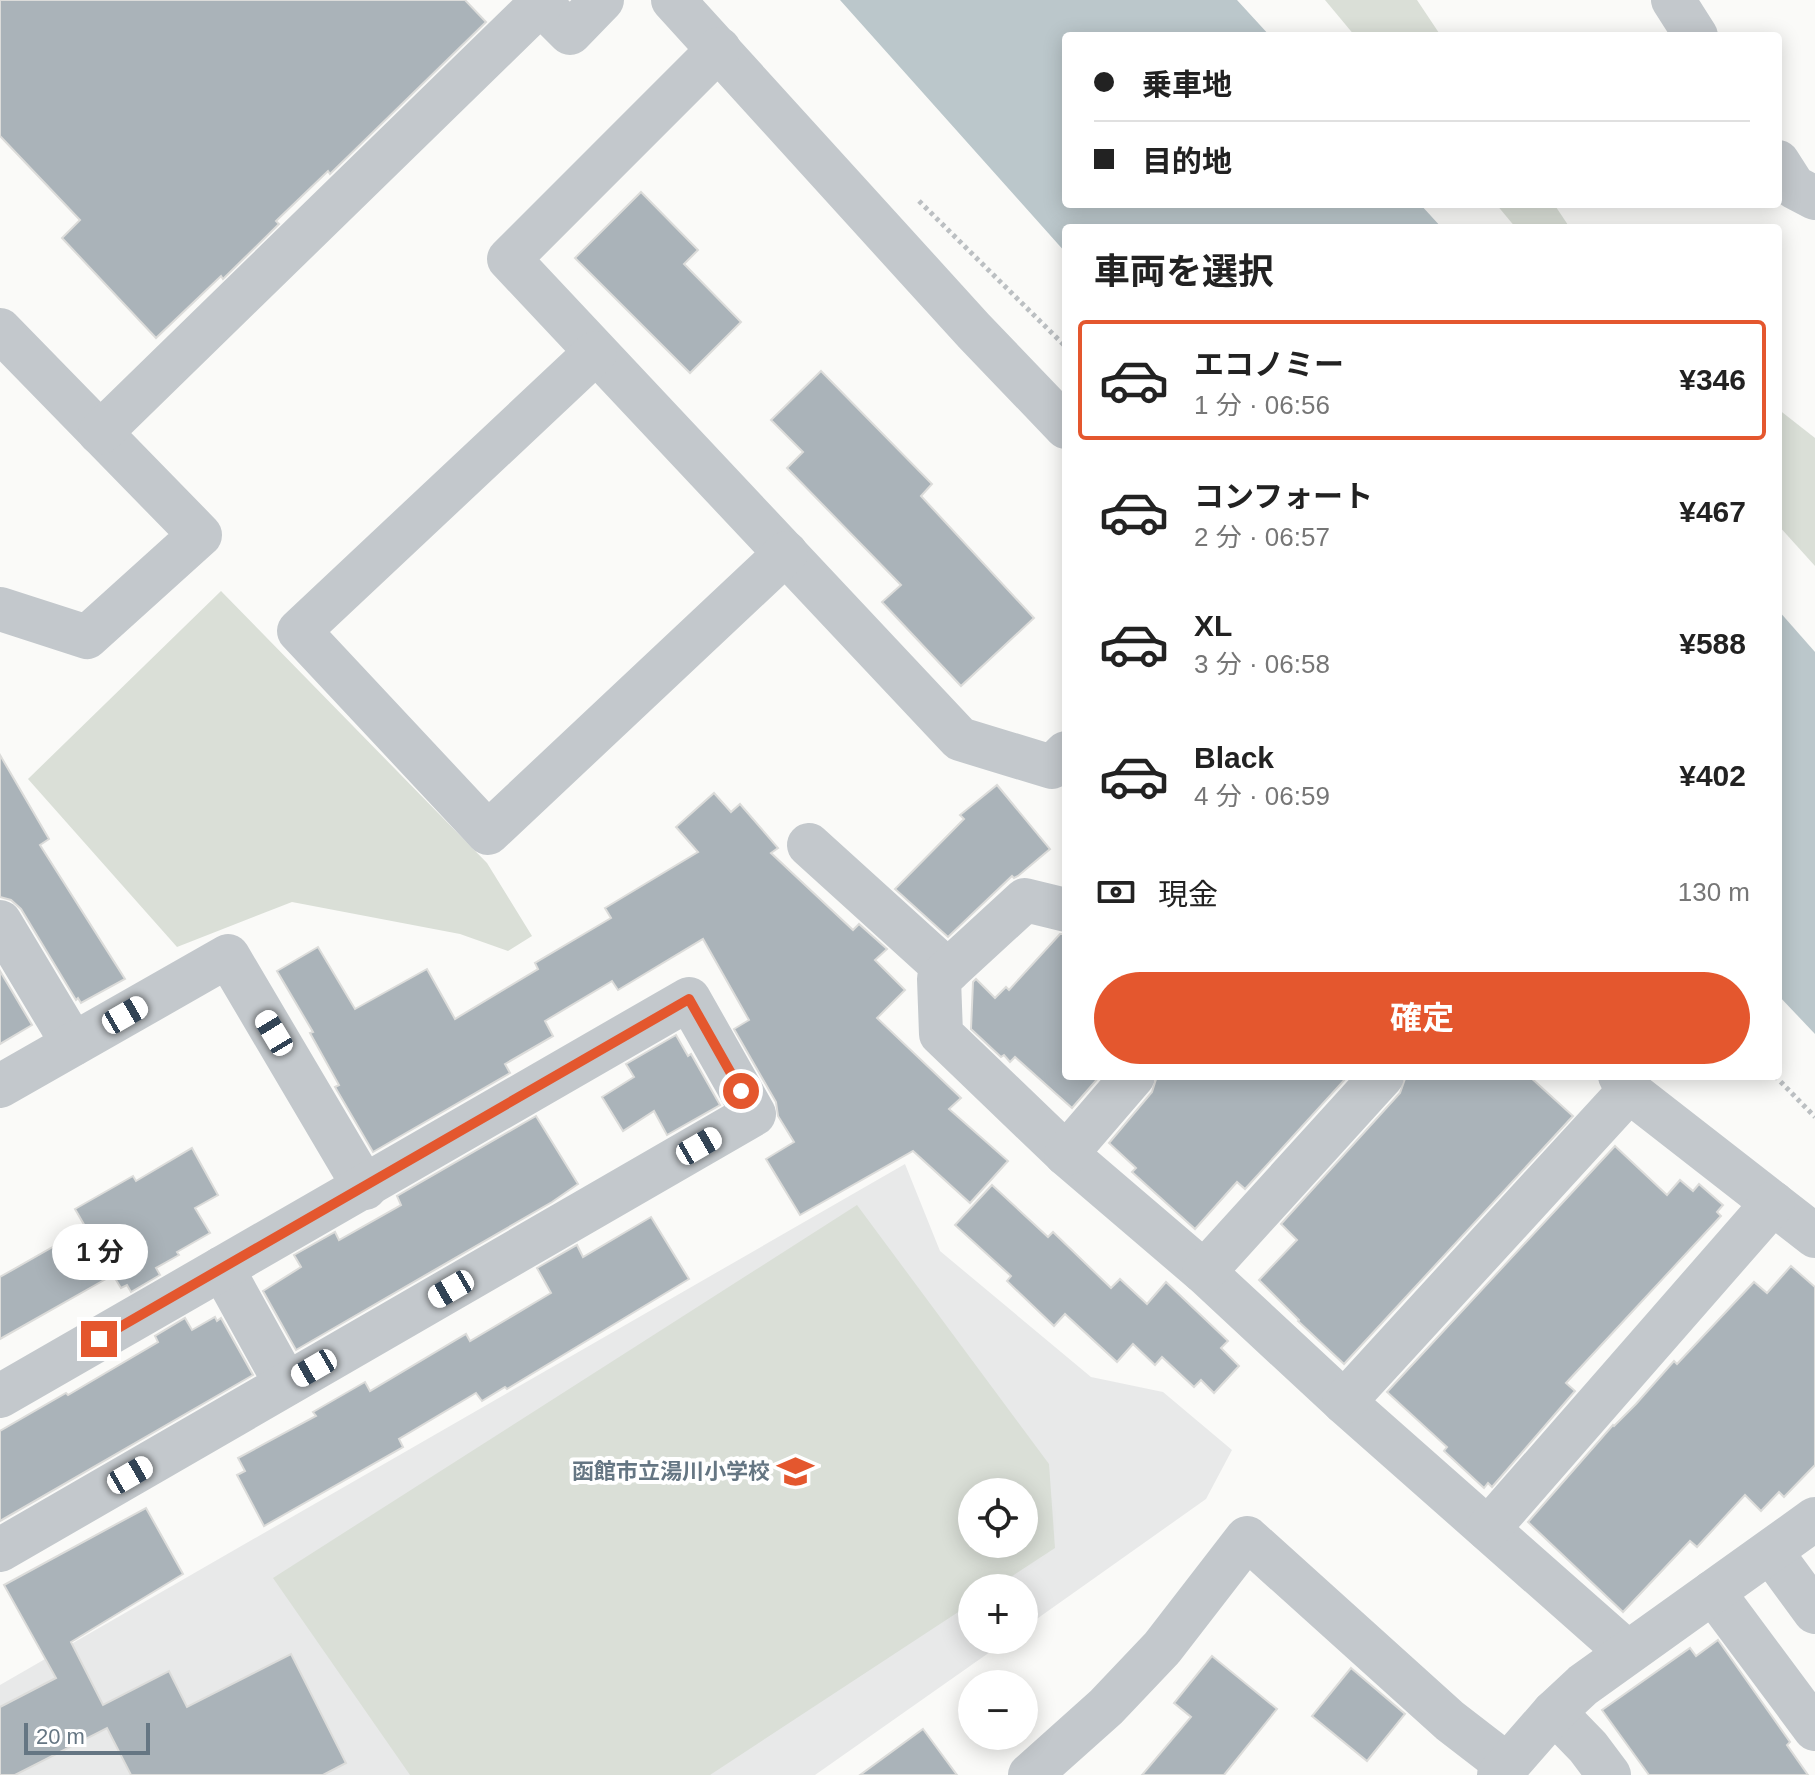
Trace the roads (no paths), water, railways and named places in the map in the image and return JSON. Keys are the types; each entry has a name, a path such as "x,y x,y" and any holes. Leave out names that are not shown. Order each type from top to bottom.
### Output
{"street":[{"path":"100,433 539,2 570,33 602,0"},
{"path":"673,0 845,191 1062,423"},
{"path":"1673,0 1693,32"},
{"path":"719,49 509,259 960,739 1052,767 1062,757"},
{"path":"1782,168 1794,187 1815,198"},
{"path":"0,330 200,535 87,637 0,609"},
{"path":"595,353 299,631 488,833 786,553"},
{"path":"809,845 948,971"},
{"path":"1062,909 1025,900 939,979 941,1034 1066,1154 1204,1272 1344,1402 1627,1652"},
{"path":"0,922 73,1044"},
{"path":"0,1086 228,956 365,1188"},
{"path":"0,1396 689,999 754,1114 0,1550"},
{"path":"1066,1154 1130,1080"},
{"path":"1204,1272 1378,1080"},
{"path":"1344,1402 1625,1084 1815,1236"},
{"path":"1488,1529 1773,1203"},
{"path":"222,1268 286,1384"},
{"path":"1030,1775 1106,1707 1162,1648 1247,1538 1503,1770 1554,1712 1583,1685 1815,1519"},
{"path":"1771,1552 1815,1612"},
{"path":"1713,1592 1815,1729"},
{"path":"1554,1712 1588,1747 1609,1775"}],"place":[{"name":"函館市立湯川小学校","path":"796,1471"}]}
